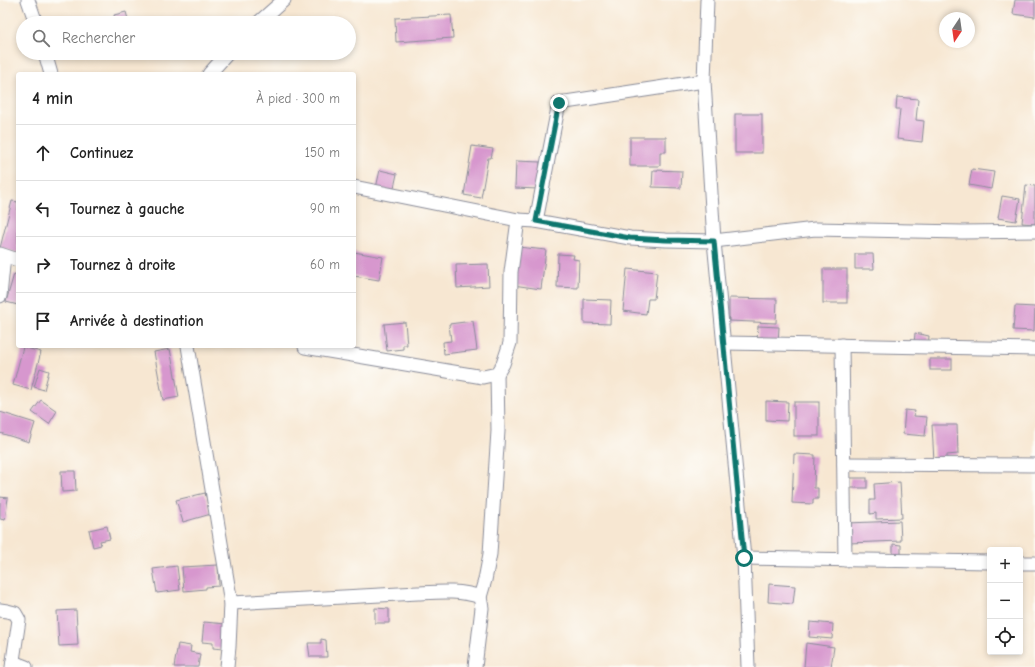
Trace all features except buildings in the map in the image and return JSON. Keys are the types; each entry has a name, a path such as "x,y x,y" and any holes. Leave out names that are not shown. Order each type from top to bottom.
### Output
{"street":[{"path":"28,0 34,16"},
{"path":"266,16 284,0"},
{"path":"707,0 704,81 714,241 744,558 748,667"},
{"path":"47,60 50,72"},
{"path":"211,72 222,60"},
{"path":"536,221 559,103 704,81"},
{"path":"356,187 518,220 536,221 630,238 714,241 815,229 962,232 1035,231"},
{"path":"476,667 482,608 480,597 490,554 498,431 497,374 503,364 510,343 511,272 518,220"},
{"path":"0,296 2,255 16,259"},
{"path":"724,343 1035,349"},
{"path":"842,345 845,560"},
{"path":"188,348 231,603 227,667"},
{"path":"315,348 483,377 497,374"},
{"path":"844,464 1035,465"},
{"path":"744,558 987,562"},
{"path":"1023,563 1035,563"},
{"path":"231,603 434,592 470,594 480,597"},
{"path":"0,610 15,614 19,620 13,665 26,667"}],"route":[{"path":"559,103 536,221 630,238 714,241 744,558"}]}
